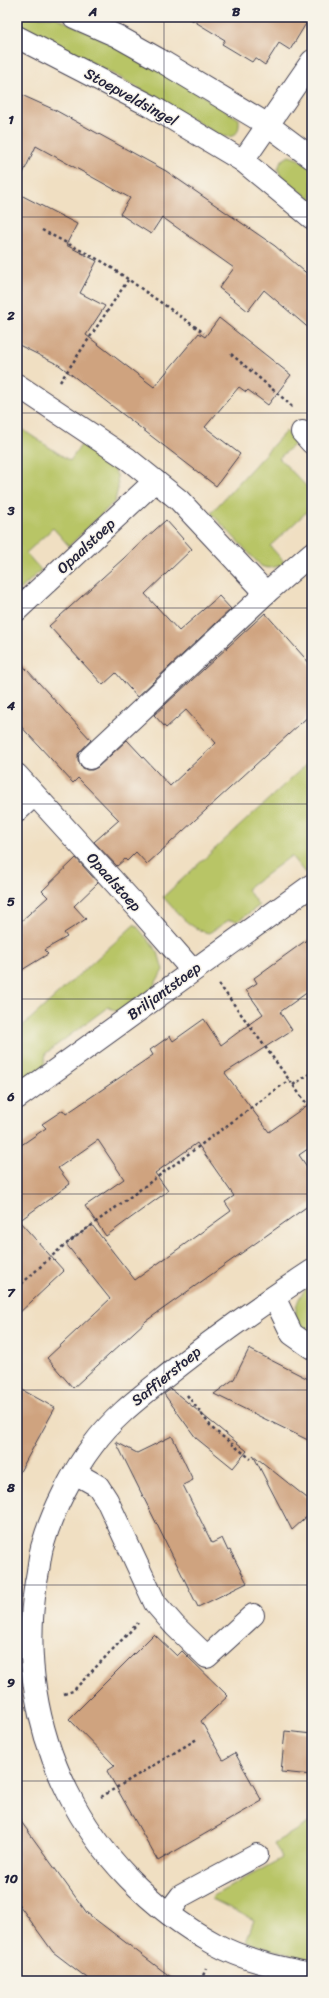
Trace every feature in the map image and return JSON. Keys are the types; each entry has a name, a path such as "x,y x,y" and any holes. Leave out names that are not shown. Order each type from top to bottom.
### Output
{"street":[{"path":"74,17 117,36 268,125 312,158"},
{"name":"Stoepveldsingel","path":"17,36 151,106 243,161 312,218"},
{"path":"243,161 312,61"},
{"path":"17,385 128,459 179,500 266,594"},
{"name":"Opaalstoep","path":"17,610 155,481"},
{"path":"90,758 266,594 312,554"},
{"name":"Opaalstoep","path":"17,775 137,907 198,967"},
{"path":"17,811 34,795"},
{"name":"Briljantstoep","path":"17,1098 312,886"},
{"name":"Saffierstoep","path":"312,1272 212,1340 170,1372 124,1410 92,1446 58,1506 43,1545 35,1590 31,1632 32,1669 43,1733 54,1763 78,1811 103,1848 125,1873 169,1912 217,1945 277,1966 312,1974"},
{"path":"274,1297 292,1334 312,1348"},
{"path":"76,1473 98,1486 155,1603 175,1626 208,1656 253,1615"},
{"path":"169,1912 182,1896 257,1855"}],"path":[{"path":"42,230 105,263 204,333"},
{"path":"45,404 128,280"},
{"path":"231,354 284,399 306,424 307,437"},
{"path":"198,967 293,1085 312,1111"},
{"path":"293,1085 312,1072"},
{"path":"17,1288 62,1247 289,1080"},
{"path":"170,1372 213,1429 251,1459"},
{"path":"37,1704 72,1691 128,1636 155,1603"},
{"path":"78,1811 197,1739"}],"green space":[{"path":"17,17 55,17 159,68 239,119 239,128 236,134 230,137 221,136 96,64 17,27"},
{"path":"289,156 298,159 312,169 312,201 280,175 278,169 281,161"},
{"path":"17,426 70,461 83,442 111,465 117,475 118,488 115,501 69,546 53,528 26,553 41,570 17,593"},
{"path":"286,431 297,442 279,458 312,492 312,507 270,546 285,563 276,567 267,568 261,566 211,513"},
{"path":"312,759 312,868 305,873 291,856 247,889 259,906 238,921 229,920 209,933 189,924 163,897"},
{"path":"135,924 158,952 163,970 153,987 118,1012 108,1007 46,1053 44,1066 17,1085 17,1031"},
{"path":"312,1283 312,1336 304,1331 299,1324 296,1317 296,1310 297,1302 301,1295"},
{"path":"312,1821 312,1961 246,1942 254,1920 212,1899 213,1896 282,1858 274,1843"}],"building":[{"path":"187,17 310,17 290,50 279,43 265,65 255,58 252,62 222,44 225,40"},
{"path":"17,93 55,110 166,171 275,246 312,278 312,331 264,290 248,311 219,288 234,268 162,217 151,234 120,214 130,198 36,146 17,186"},
{"path":"17,193 77,224 66,245 97,261 80,293 105,306 86,335 154,387 199,333 205,337 219,318 291,375 268,405 248,390 246,392 239,387 205,427 240,454 216,486 59,365 17,344"},
{"path":"166,520 192,549 145,594 179,631 219,596 231,609 137,697 116,673 103,685 49,626"},
{"path":"265,613 312,666 312,713 147,864 136,852 127,861 125,859 117,866 94,842 119,820 78,778 73,783 17,722 17,659 91,740 78,754 78,760 81,767 87,770 92,770 98,767 127,740 170,786 216,743 186,710 166,728 154,715"},
{"path":"76,858 98,883 74,906 86,919 64,933 67,937 44,950 48,954 17,973 17,919 20,922 48,897 42,891"},
{"path":"312,936 312,989 280,1012 292,1030 225,1073 269,1132 312,1102 312,1146 299,1155 312,1174 312,1203 146,1321 73,1388 47,1358 110,1299 66,1244 92,1225 135,1280 231,1211 225,1202 234,1196 197,1143 155,1173 168,1191 106,1236 85,1206 124,1179 98,1140 58,1168 70,1184 19,1221 64,1271 17,1315 17,1148 46,1128 42,1124 63,1110 66,1114 153,1055 150,1050 170,1036 173,1041 204,1019 221,1045 263,1014 246,990 257,983 254,978"},
{"path":"249,1349 312,1381 312,1442 214,1394 234,1379"},
{"path":"17,1387 55,1408 17,1477"},
{"path":"171,1389 247,1451 233,1468 196,1438 164,1394"},
{"path":"172,1436 193,1480 183,1485 212,1543 222,1538 247,1583 198,1607 116,1442 137,1453"},
{"path":"253,1455 312,1502 312,1512 292,1530"},
{"path":"154,1634 177,1656 182,1651 228,1696 201,1721 223,1760 235,1753 262,1801 158,1861 107,1771 115,1766 69,1719"},
{"path":"285,1731 312,1734 312,1775 281,1772"},
{"path":"17,1816 87,1913 176,1981 91,1981 53,1952 17,1902"}]}
